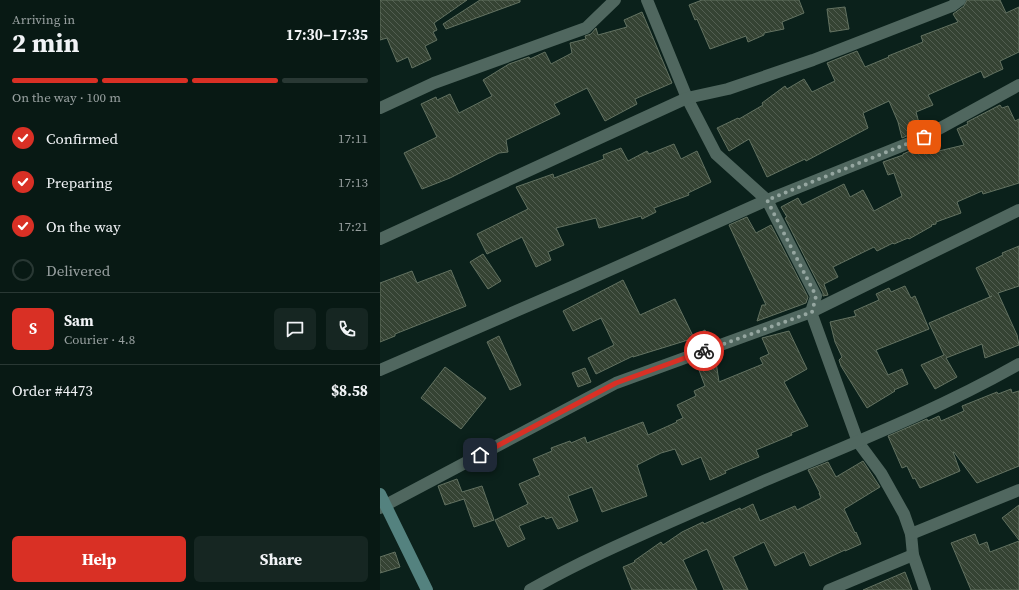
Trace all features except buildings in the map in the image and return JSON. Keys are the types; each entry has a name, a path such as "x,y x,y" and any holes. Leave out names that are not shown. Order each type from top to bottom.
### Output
{"street":[{"path":"380,108 434,83 586,28 615,0"},
{"path":"648,0 687,98 716,154 767,200 816,296 812,312 858,442 881,473 904,514 911,534 912,555 925,590"},
{"path":"380,239 687,98 728,89 813,60 952,6 960,0"},
{"path":"380,370 767,200 924,137 1019,85"},
{"path":"383,507 616,383 812,312 1019,210"},
{"path":"530,590 564,570 638,536 858,442 983,385 1019,364"},
{"path":"911,534 1019,490"},
{"path":"380,494 383,507 427,590"},
{"path":"829,590 912,555"}],"way so far":[{"path":"704,351 812,312 816,296 767,200 924,137"}],"route":[{"path":"480,455 616,383 704,351"}]}
